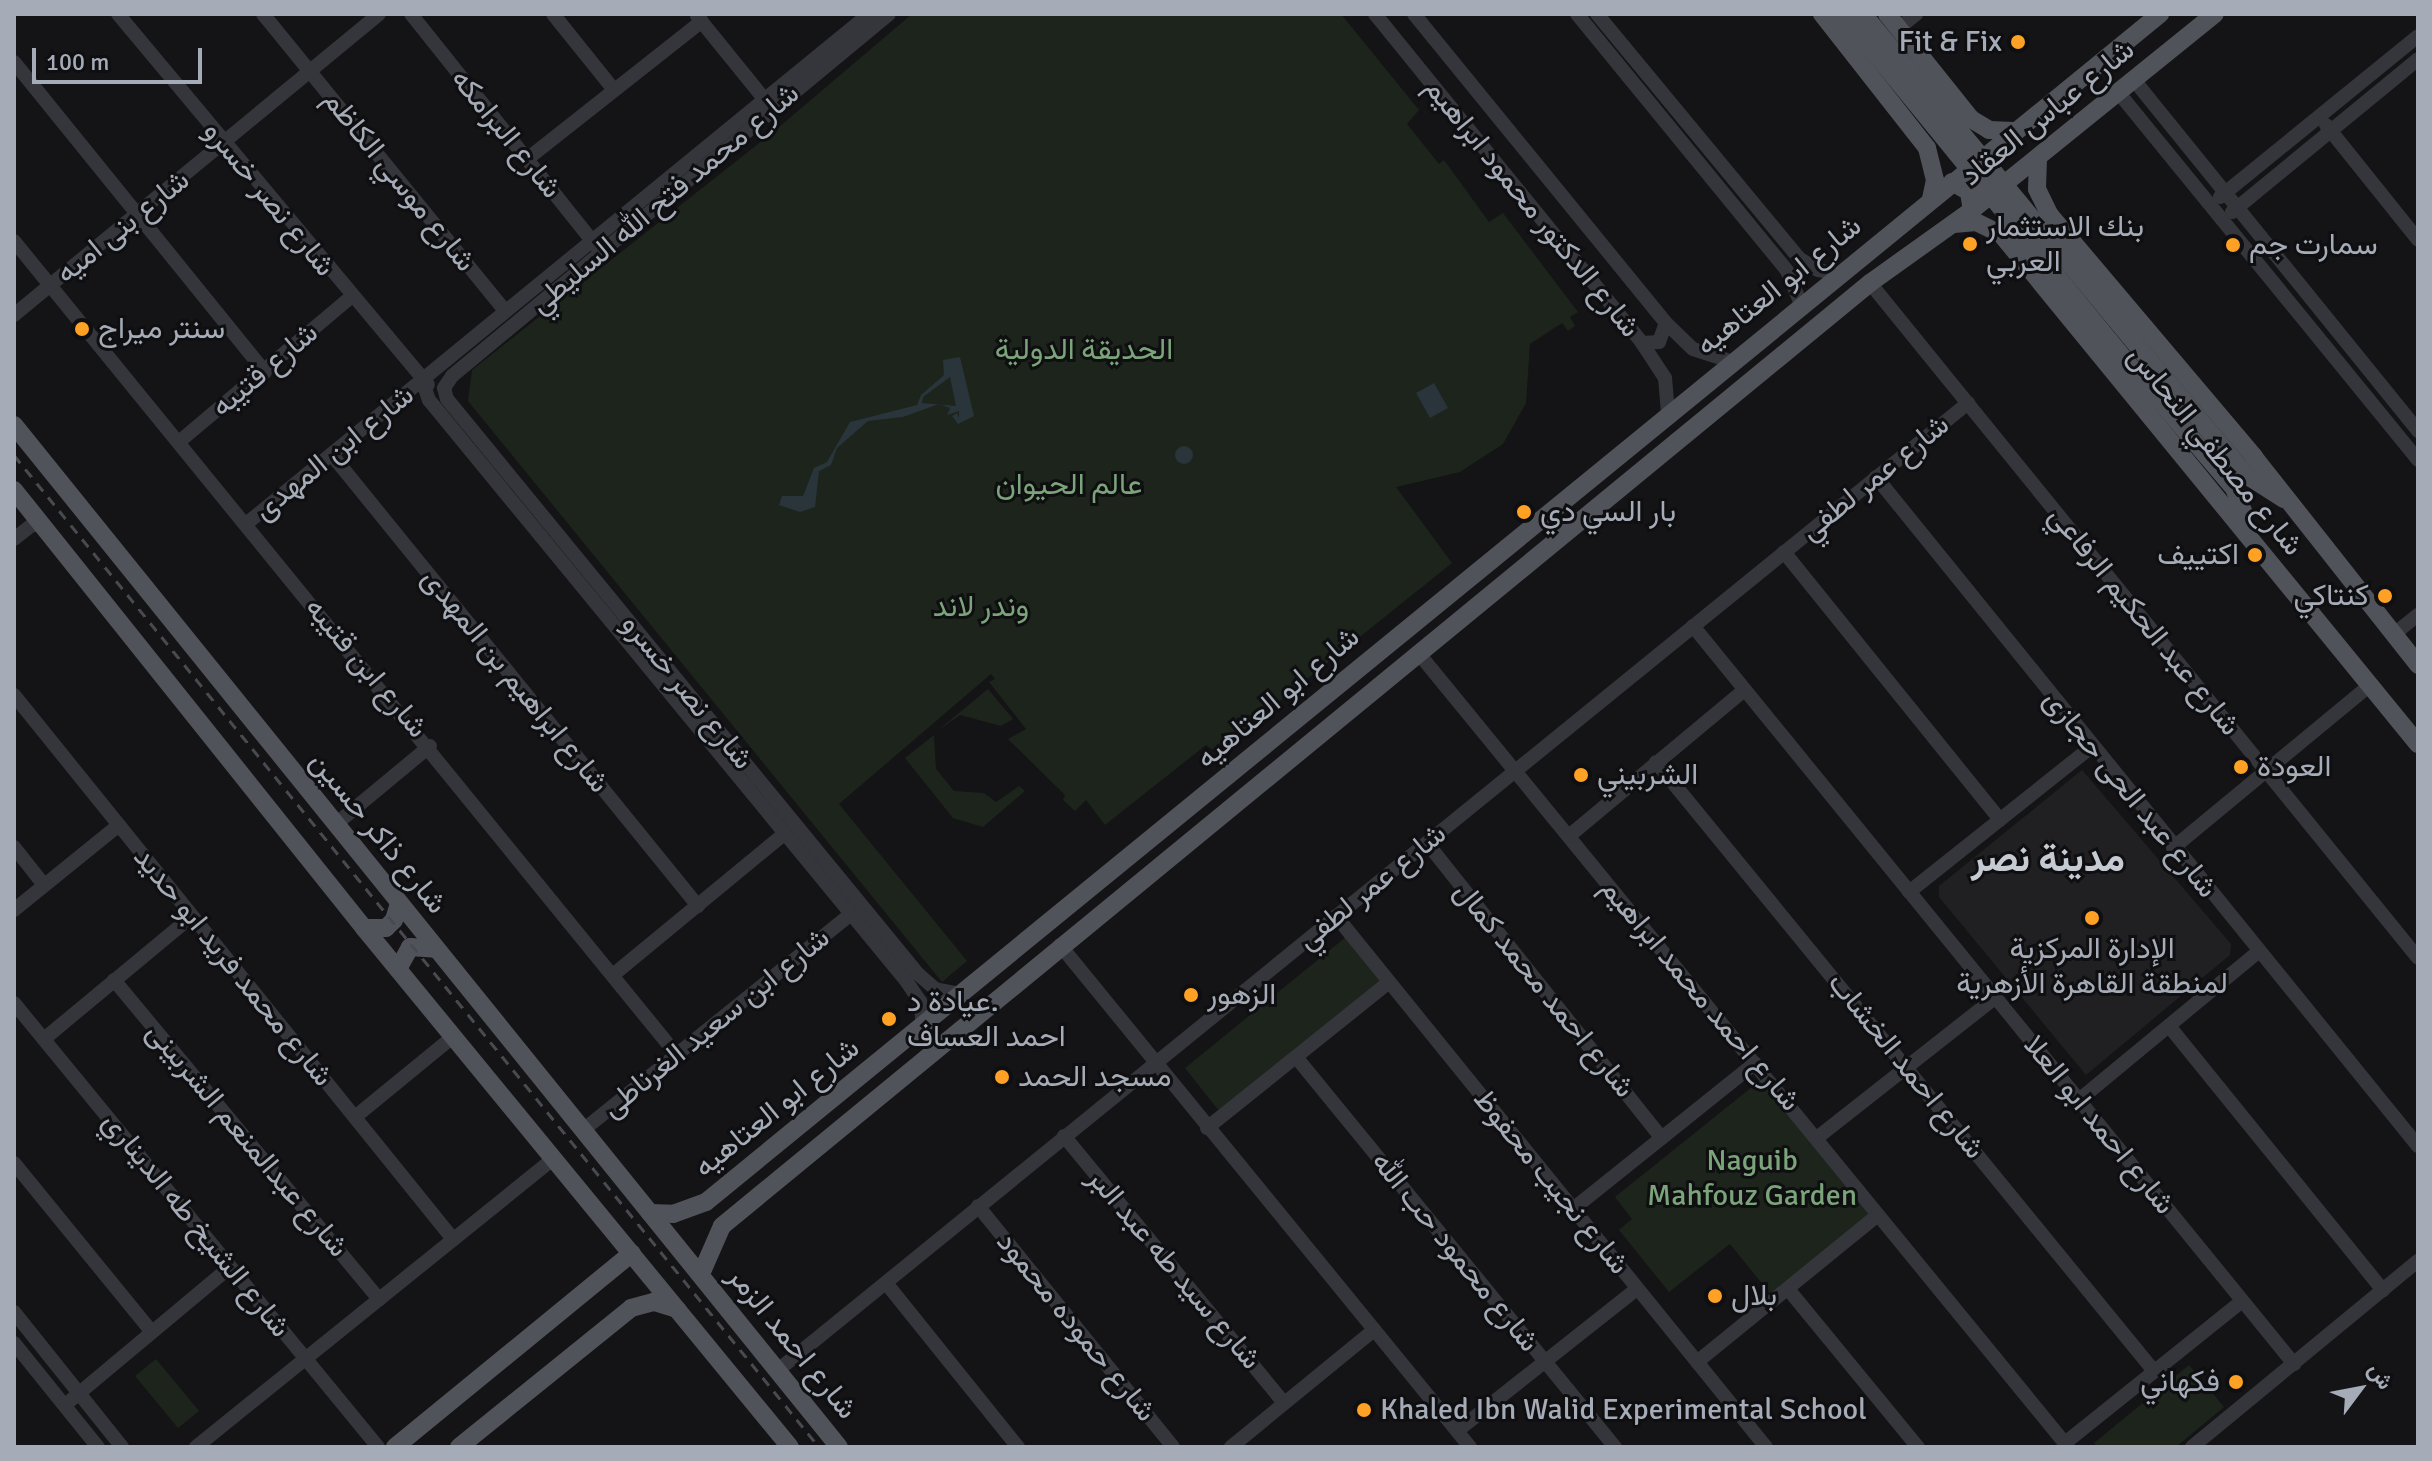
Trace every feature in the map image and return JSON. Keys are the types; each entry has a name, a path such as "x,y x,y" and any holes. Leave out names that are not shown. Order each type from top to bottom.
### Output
{"main road":[{"path":"1822,14 1904,117 1932,158 1931,199"},
{"path":"1843,14 2134,356 2246,475 2287,500"},
{"path":"1863,14 2134,356 2234,488 2243,511 2244,530"},
{"name":"شارع عباس العقاد","path":"1931,199 2160,14"},
{"name":"شارع عباس العقاد","path":"1952,224 2038,159 2215,14"},
{"path":"1893,21 1977,124 1996,132 2014,131"},
{"path":"1904,117 1924,114 1935,105 1940,80"},
{"path":"1994,147 2000,165 2015,176"},
{"name":"شارع مصطفي النحاس","path":"2038,159 2040,198 2067,236 2287,500 2418,665"},
{"path":"1952,182 1969,192 1972,210"},
{"name":"شارع ابو العتاهيه","path":"650,1213 685,1212 706,1202 1668,411 1931,199"},
{"name":"شارع مصطفي النحاس","path":"1952,224 1976,222 1993,228 2026,264 2418,744"},
{"name":"شارع ابو العتاهيه","path":"701,1274 722,1226 1060,945 1420,655 1870,283 1952,224"},
{"path":"2026,264 2036,240 2047,234 2067,236"},
{"name":"شارع ذاكر حسين","path":"14,425 582,1131 701,1274"},
{"path":"14,490 364,928 790,1447"},
{"path":"364,928 386,928 399,904"},
{"path":"398,969 410,947 436,949"},
{"path":"706,1202 701,1210 705,1223 722,1226"},
{"path":"395,1447 632,1253"},
{"name":"شارع احمد الزمر","path":"701,1274 839,1447"},
{"path":"459,1447 631,1308 654,1302 678,1309"}],"street":[{"name":"شارع نصر خسرو","path":"118,14 412,370 417,385"},
{"name":"شارع موسي الكاظم","path":"263,14 505,311"},
{"name":"شارع بنى اميه","path":"14,315 379,14"},
{"name":"شارع البرامكه","path":"411,14 602,253"},
{"path":"553,14 614,90"},
{"name":"شارع محمد فتح الله السليطي","path":"442,398 452,376 889,14"},
{"name":"شارع الدكتور محمود ابراهيم","path":"1375,14 1642,343 1665,378 1668,411"},
{"name":"شارع الدكتور محمود ابراهيم","path":"1414,14 1666,323 1693,349 1731,361"},
{"path":"1577,14 1787,271 1801,304"},
{"path":"1597,14 1800,259 1818,270 1839,274"},
{"path":"1893,21 1916,14"},
{"name":"شارع محمد فتح الله السليطي","path":"417,385 765,100 862,16"},
{"path":"526,160 699,18 765,100"},
{"path":"2210,205 2417,37"},
{"path":"2222,220 2418,59"},
{"path":"14,62 265,372"},
{"path":"2134,80 2418,431"},
{"path":"2118,92 2418,460"},
{"path":"2319,116 2418,240"},
{"name":"شارع ابن قتيبه","path":"14,241 430,746 677,1055"},
{"path":"1787,271 1797,268 1800,259"},
{"name":"شارع عبد الحكيم الرفاعي","path":"1870,283 2418,958"},
{"name":"شارع قتيبه","path":"180,441 350,298"},
{"path":"1642,343 1662,339 1666,323"},
{"path":"417,385 442,398"},
{"name":"شارع ابن المهدى","path":"246,524 417,385"},
{"name":"شارع نصر خسرو","path":"442,398 850,915 912,978 935,989 960,994"},
{"name":"شارع نصر خسرو","path":"442,398 912,978 920,1001 923,1026"},
{"name":"شارع عمر لطفي","path":"777,1371 1968,403"},
{"name":"شارع ابراهيم بن المهدى","path":"332,455 698,906"},
{"name":"شارع عبد الحى حجازى","path":"1876,477 2090,748 2418,1146"},
{"path":"14,539 32,525 42,525"},
{"path":"1784,552 2000,820"},
{"path":"2393,635 2418,615"},
{"name":"شارع احمد ابو العلا","path":"1693,626 2294,1364"},
{"name":"شارع احمد محمد ابراهيم","path":"1420,655 1818,1137 2067,1445"},
{"path":"2173,848 2370,685"},
{"path":"1569,836 1744,690"},
{"name":"شارع محمد فريد ابو حديد","path":"14,695 453,1239"},
{"path":"336,824 430,746"},
{"path":"1909,892 2090,748"},
{"name":"شارع احمد الخشاب","path":"1656,762 2154,1371"},
{"path":"14,910 119,825"},
{"path":"613,975 784,834"},
{"name":"شارع احمد محمد كمال","path":"1427,843 1662,1138"},
{"path":"14,847 44,885"},
{"name":"شارع ابن سعيد الغرناطى","path":"582,1131 850,915"},
{"path":"44,1039 192,916"},
{"name":"شارع نجيب محفوظ","path":"1336,916 1766,1447"},
{"path":"1060,945 1470,1447"},
{"path":"2079,1100 2259,951"},
{"name":"شارع عبدالمنعم الشربينى","path":"114,980 379,1299"},
{"path":"1207,1128 1389,982"},
{"path":"1818,1137 1996,997"},
{"name":"شارع الشيخ طه الديناري","path":"14,1003 378,1447"},
{"path":"2169,1026 2383,1290"},
{"path":"355,1117 454,1036"},
{"name":"شارع محمود حب الله","path":"1296,1057 1615,1447"},
{"path":"1573,1209 1755,1063"},
{"name":"شارع سيد طه عبد البر","path":"1064,1136 1284,1403"},
{"path":"196,1447 554,1158"},
{"path":"14,1163 152,1332"},
{"name":"شارع حموده محمود","path":"978,1206 1173,1447"},
{"path":"1697,1362 1878,1215"},
{"path":"2192,1447 2211,1441 2294,1364 2418,1261"},
{"path":"65,1405 230,1267"},
{"path":"886,1283 1018,1447"},
{"path":"1457,1431 1637,1289"},
{"path":"1788,1289 1918,1447"},
{"path":"2067,1445 2242,1301"},
{"path":"14,1312 122,1447"},
{"path":"1231,1447 1374,1330"},
{"path":"14,1343 98,1447"}],"shaded area":[{"path":"960,357 974,416 958,424 952,416 957,413 959,418 959,411 947,415 950,408 941,405 956,406 950,377 923,397 922,403 938,404 903,417 868,421 837,448 831,465 819,471 815,507 800,512 779,505 782,496 803,496 814,468 827,462 850,422 917,405 921,395 944,375 943,360"},
{"path":"1434,383 1448,408 1430,418 1416,393"},
{"path":"1184,446 1193,455 1184,464 1175,455"},
{"path":"2082,770 2231,944 2230,955 2086,1075 1939,897 1939,886"}],"green space":[{"name":"الحديقة الدولية","path":"912,14 1341,14 1419,110 1407,124 1439,164 1444,160 1489,222 1503,213 1578,312 1570,317 1575,326 1568,331 1562,323 1530,344 1526,403 1503,444 1460,472 1396,487 1452,563 1216,752 1206,745 1105,825 1086,800 1075,811 1063,800 1065,795 1008,739 1026,729 989,682 995,679 991,674 839,804 967,961 942,982 468,401 472,370 772,133"},
{"path":"988,689 1013,719 1001,726 960,715 937,731"},
{"path":"934,735 936,769 954,791 984,793 996,802 1019,786 1025,791 983,827 953,818 905,758"},
{"path":"1346,937 1382,984 1223,1116 1185,1068"},
{"name":"Naguib Mahfouz Garden","path":"1762,1079 1871,1215 1772,1296 1730,1244 1669,1292 1619,1230 1632,1219 1615,1197"},
{"path":"156,1359 199,1411 178,1428 135,1376"},
{"path":"2189,1365 2224,1407 2176,1447 2097,1447 2094,1443"}],"railway":[{"path":"14,455 819,1447"}],"place":[{"name":"Fit & Fix","path":"2018,42"},
{"name":"بنك الاستثمار العربي","path":"1970,244"},
{"name":"سمارت جم","path":"2233,245"},
{"name":"سنتر ميراج","path":"82,329"},
{"name":"بار السي دي","path":"1524,512"},
{"name":"اكتييف","path":"2255,555"},
{"name":"كنتاكي","path":"2385,596"},
{"name":"العودة","path":"2241,767"},
{"name":"الشربيني","path":"1581,775"},
{"name":"الإدارة المركزية لمنطقة القاهرة الأزهرية","path":"2092,918"},
{"name":"الزهور","path":"1191,995"},
{"name":"عيادة د. احمد العساف","path":"889,1019"},
{"name":"مسجد الحمد","path":"1002,1077"},
{"name":"بلال","path":"1715,1296"},
{"name":"فكهاني","path":"2236,1382"},
{"name":"Khaled Ibn Walid Experimental School","path":"1364,1410"}],"district":[{"name":"مدينة نصر","path":"2048,859"}],"park label":[{"name":"عالم الحيوان","path":"1069,485"},
{"name":"وندر لاند","path":"981,607"}]}
